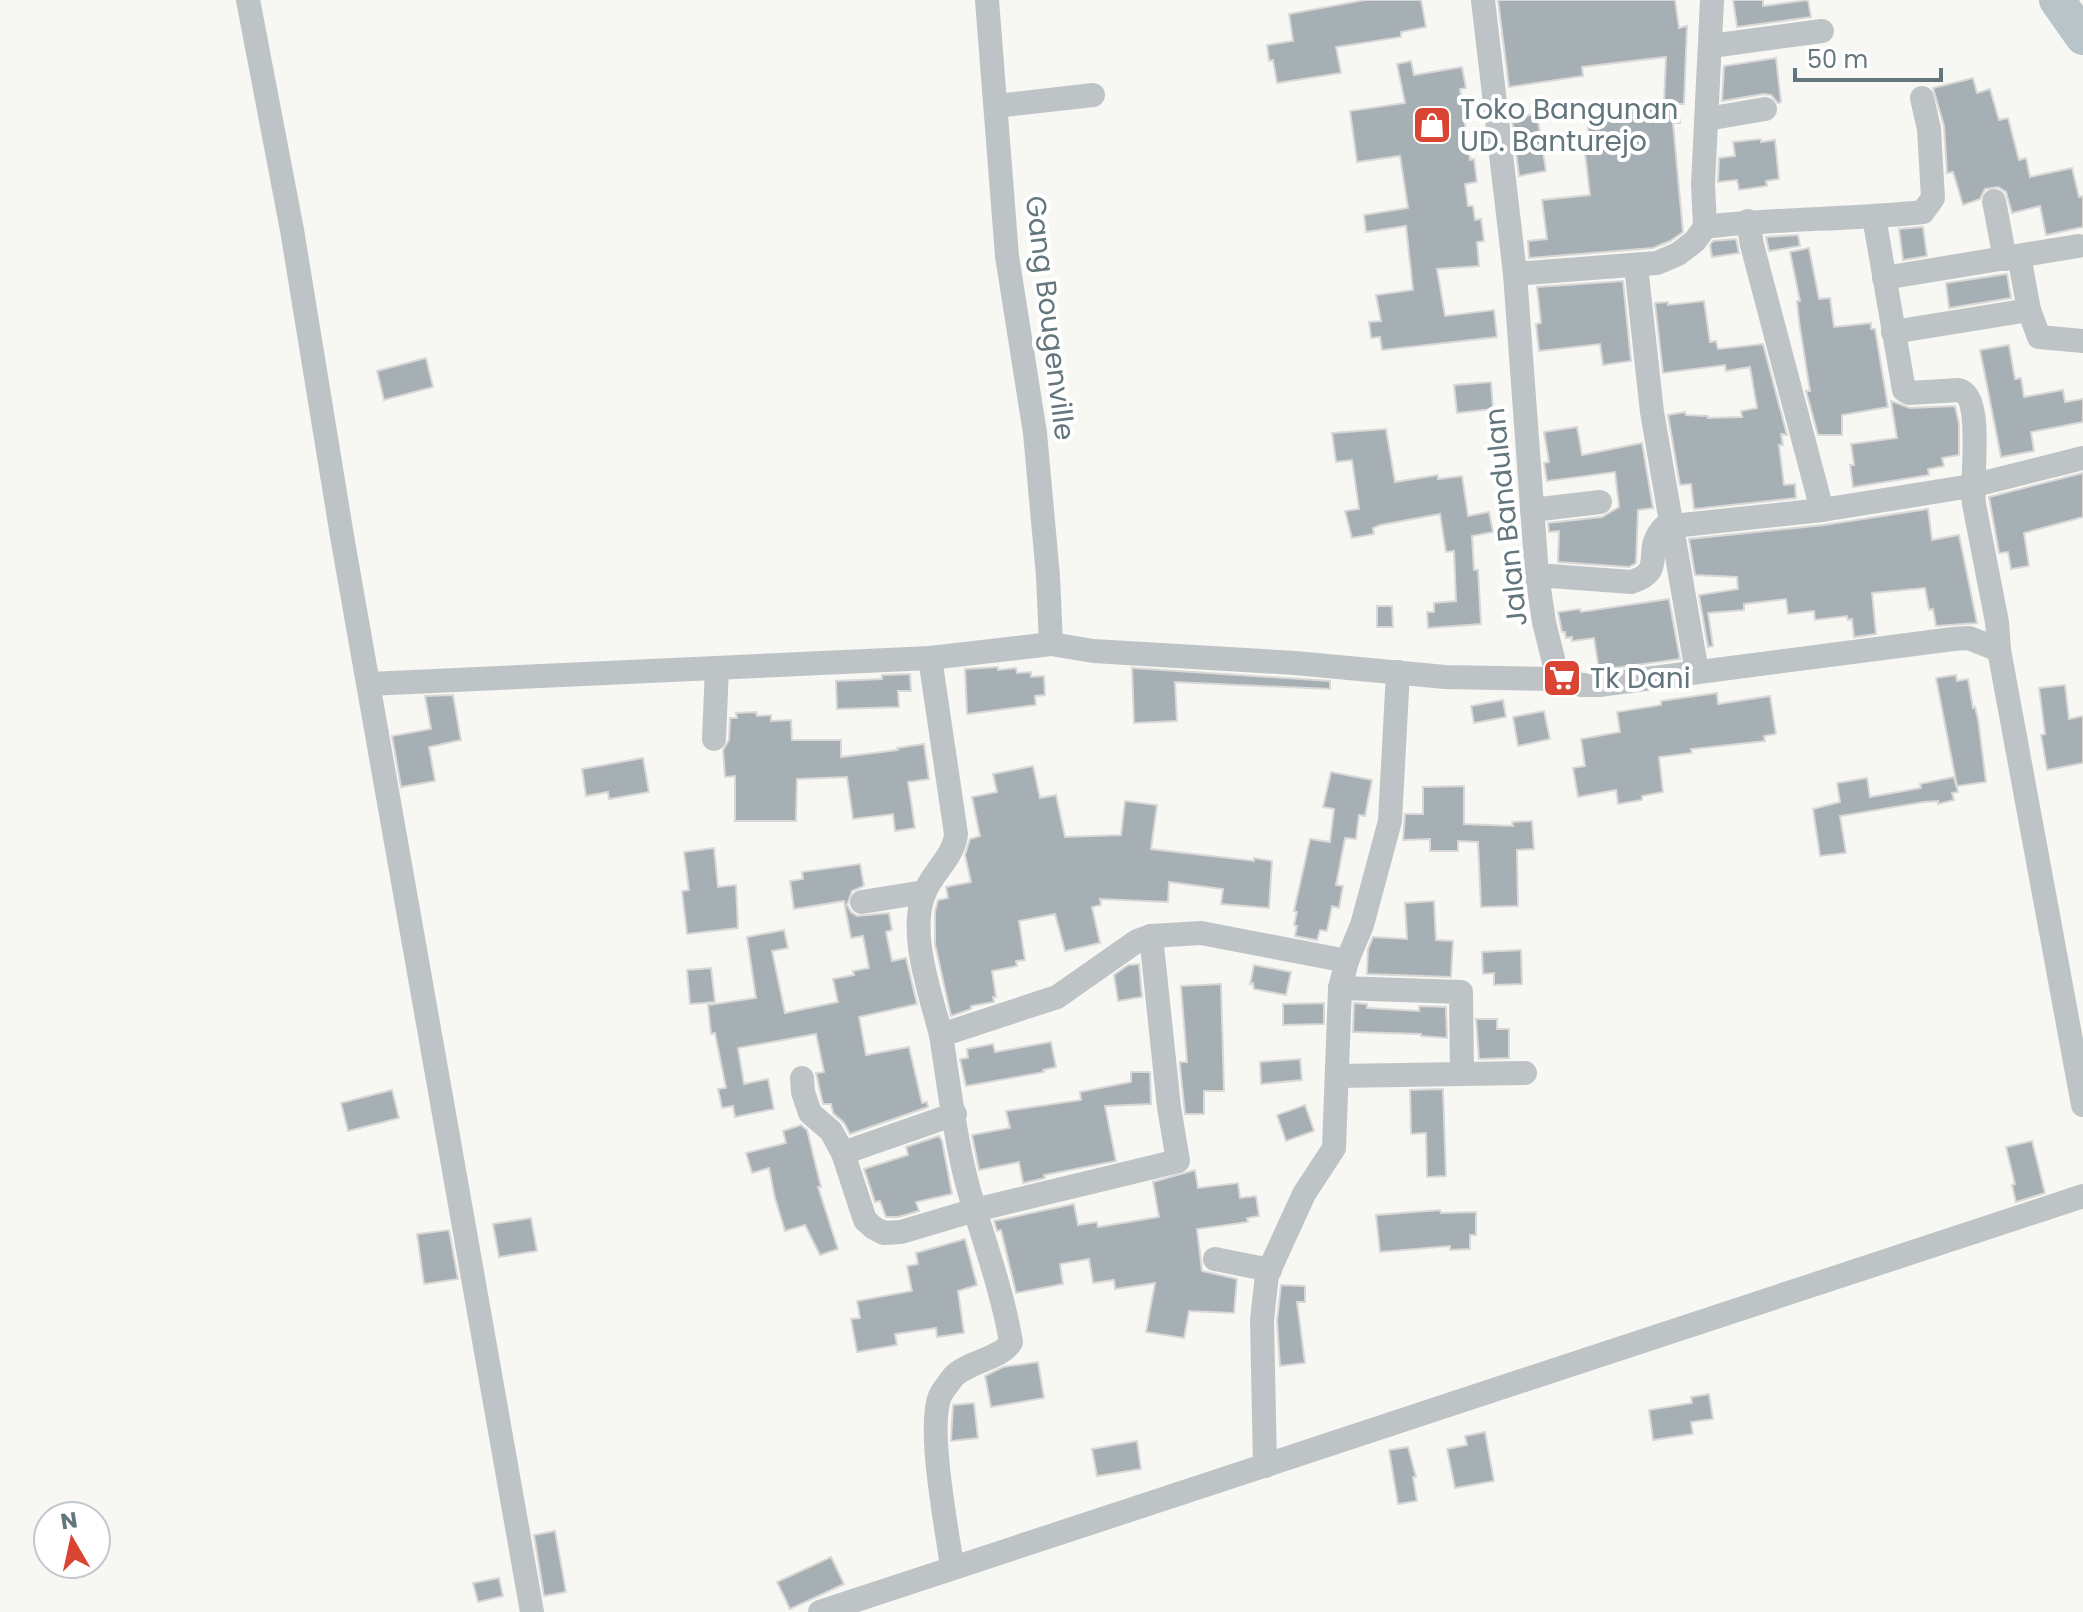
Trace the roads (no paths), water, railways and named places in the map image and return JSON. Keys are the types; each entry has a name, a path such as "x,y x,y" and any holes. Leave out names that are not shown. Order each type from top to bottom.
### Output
{"street":[{"path":"248,0 292,230 532,1612"},
{"name":"Gang Bougenville","path":"987,0 1007,256 1035,433 1051,644"},
{"name":"Jalan Bandulan","path":"1483,0 1515,274 1537,575 1544,622 1558,679"},
{"path":"1515,274 1657,263 1678,254 1695,241 1705,227 1703,184 1712,0"},
{"path":"1711,46 1822,31"},
{"path":"996,106 1093,95"},
{"path":"1705,227 1748,221 1874,217 1923,212 1933,198 1929,129 1922,98"},
{"path":"1707,119 1765,109"},
{"path":"1994,201 2039,337 2083,341"},
{"path":"1874,217 1906,393 1953,389 1965,391 1972,404 1975,466 1971,486 1997,622 1999,650 2072,983 2083,1105"},
{"path":"1748,221 1822,510"},
{"path":"1884,278 2078,246"},
{"path":"1636,266 1652,412 1697,672"},
{"path":"1893,332 2029,310"},
{"path":"1537,575 1631,582 1651,571 1653,543 1664,527 1822,510 1971,486 2083,458"},
{"path":"1532,510 1600,502"},
{"path":"369,684 930,658 1051,644 1093,651 1445,677 1558,679 1582,685 1599,685 1953,639 1969,638 1999,650"},
{"path":"930,658 956,834 955,844 924,892 919,913 920,947 941,1035 957,1139 999,1287 1011,1342 1003,1352 981,1359 955,1375 940,1396 935,1437 952,1567"},
{"path":"714,739 717,668"},
{"path":"1265,1466 1262,1320 1270,1270 1304,1194 1334,1148 1340,988 1370,897 1390,821 1398,672"},
{"path":"862,902 924,892"},
{"path":"941,1035 1057,997 1137,941 1151,936 1201,933 1347,961"},
{"path":"802,1078 810,1113 831,1131 843,1153 865,1220 884,1233 901,1232 975,1210 1178,1161 1169,1107 1151,936"},
{"path":"1340,988 1461,992 1462,1074"},
{"path":"1338,1076 1525,1073"},
{"path":"843,1153 955,1114"},
{"path":"820,1612 2083,1196"},
{"path":"1215,1259 1270,1270"}],"waterway":[{"path":"2057,0 2083,37"}],"place":[{"name":"Toko Bangunan UD. Banturejo","path":"1432,125"},
{"name":"Tk Dani","path":"1562,678"}]}
